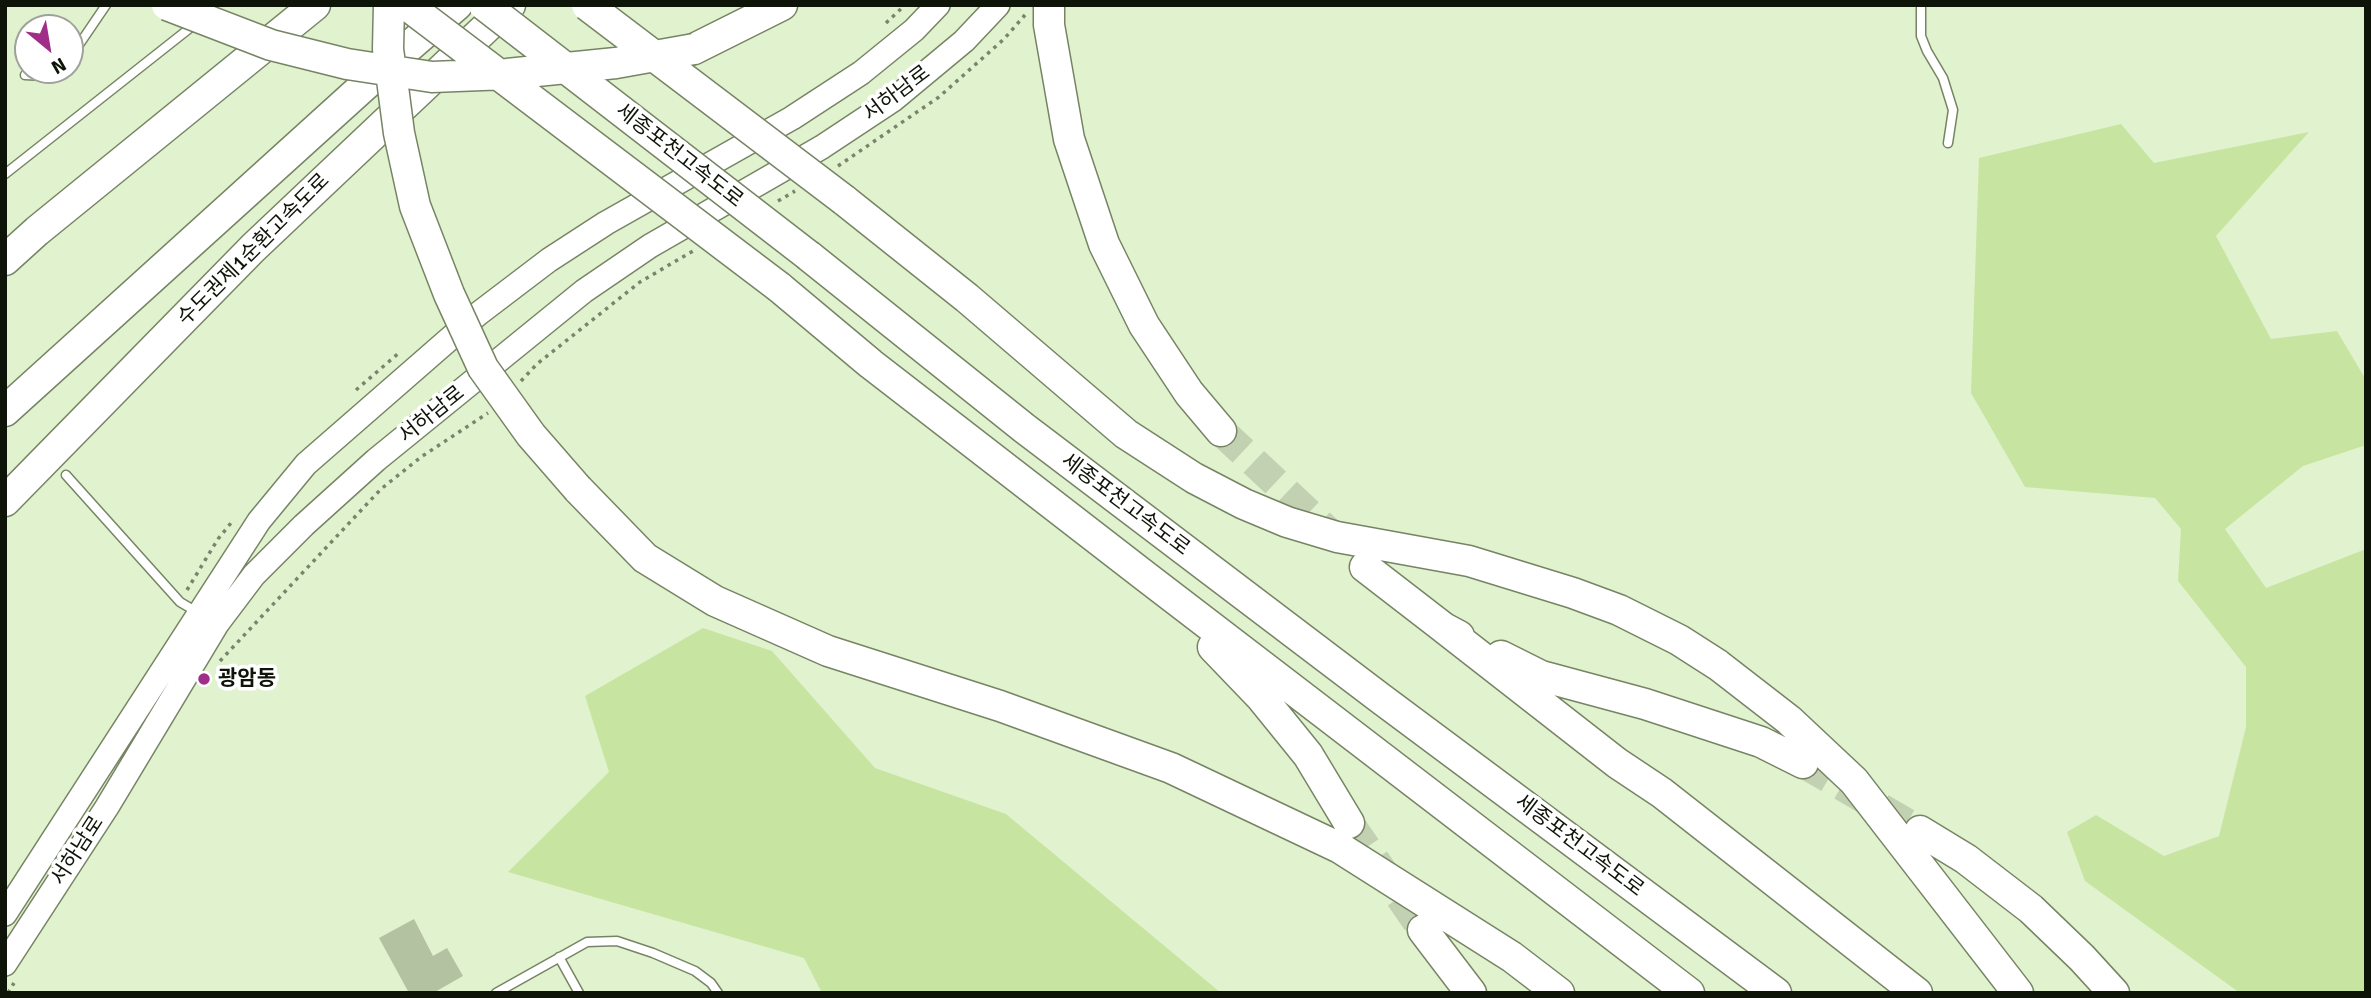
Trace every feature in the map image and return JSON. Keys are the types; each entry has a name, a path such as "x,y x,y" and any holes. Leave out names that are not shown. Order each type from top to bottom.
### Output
{"highway":[{"path":"167,5 271,45 347,64 432,77 507,74 616,63 694,49 782,5"},
{"path":"5,260 315,5"},
{"path":"388,5 388,49 399,134 415,206 449,294 483,368 531,435 578,489 645,558 715,601 828,651 1000,706 1171,768 1340,848 1512,957 1559,993"},
{"name":"세종포천고속도로","path":"407,5 779,287 871,364 1144,576 1689,993"},
{"name":"수도권제1순환고속도로","path":"5,411 457,5"},
{"name":"세종포천고속도로","path":"484,5 809,256 1024,428 1776,993"},
{"name":"수도권제1순환고속도로","path":"5,500 253,247 510,5"},
{"path":"587,5 844,200 967,298 1126,433 1194,478 1244,504 1287,522 1338,537 1469,561 1573,593 1619,610 1679,640 1718,665 1789,720 1854,781 2018,993"},
{"path":"1041,14 1069,139 1104,244 1144,325 1189,393 1222,431"},
{"path":"1365,567 1618,763 1662,793 1917,993"},
{"path":"1144,576 1261,697 1308,755 1349,822"},
{"path":"1444,628 1541,676 1644,704 1735,733 1761,742 1803,763"},
{"path":"1920,831 1966,859 2031,909 2114,993"},
{"path":"1423,930 1471,993"},
{"path":"1512,957 1547,993"}],"main road":[{"name":"서하남로","path":"10,972 107,807 259,521 306,464 478,313 549,260 606,223 792,118 860,73 914,30 938,5"},
{"name":"서하남로","path":"5,914 208,619 314,515 376,460 584,291 650,246 822,147 893,100 964,41 998,5"}],"lane":[{"path":"84,37 106,5"},
{"path":"1921,5 1921,36 1943,78 1953,110 1948,143"},
{"path":"5,174 208,13"},
{"path":"66,475 180,602 208,619"},
{"path":"496,993 587,942 617,941 695,971 711,982 718,993"},
{"path":"559,957 579,993"}],"path":[{"path":"835,167 939,97 1004,39 1041,14"},
{"path":"778,201 801,188"},
{"path":"520,381 537,364 640,282 697,248"},
{"path":"213,669 381,489 421,457 485,416 494,407"},
{"path":"8,993 10,972"}],"green space":[{"path":"2121,124 2154,163 2309,132 2216,236 2271,339 2337,331 2366,380 2366,445 2303,466 2225,529 2266,588 2366,549 2366,993 2240,993 2085,881 2067,832 2096,815 2164,856 2219,836 2246,727 2246,667 2178,581 2181,529 2155,498 2025,487 1971,393 1979,158"},
{"path":"703,628 772,651 875,768 1006,814 1221,993 822,993 804,958 508,872 609,772 585,696"}],"building":[{"path":"414,919 433,956 447,948 463,976 433,993 409,993 379,938"}],"tunnel":[{"path":"1221,431 1337,540"},
{"path":"1803,763 1920,831"},
{"path":"1349,823 1423,930"}],"place":[{"name":"광암동","path":"204,679"}]}
